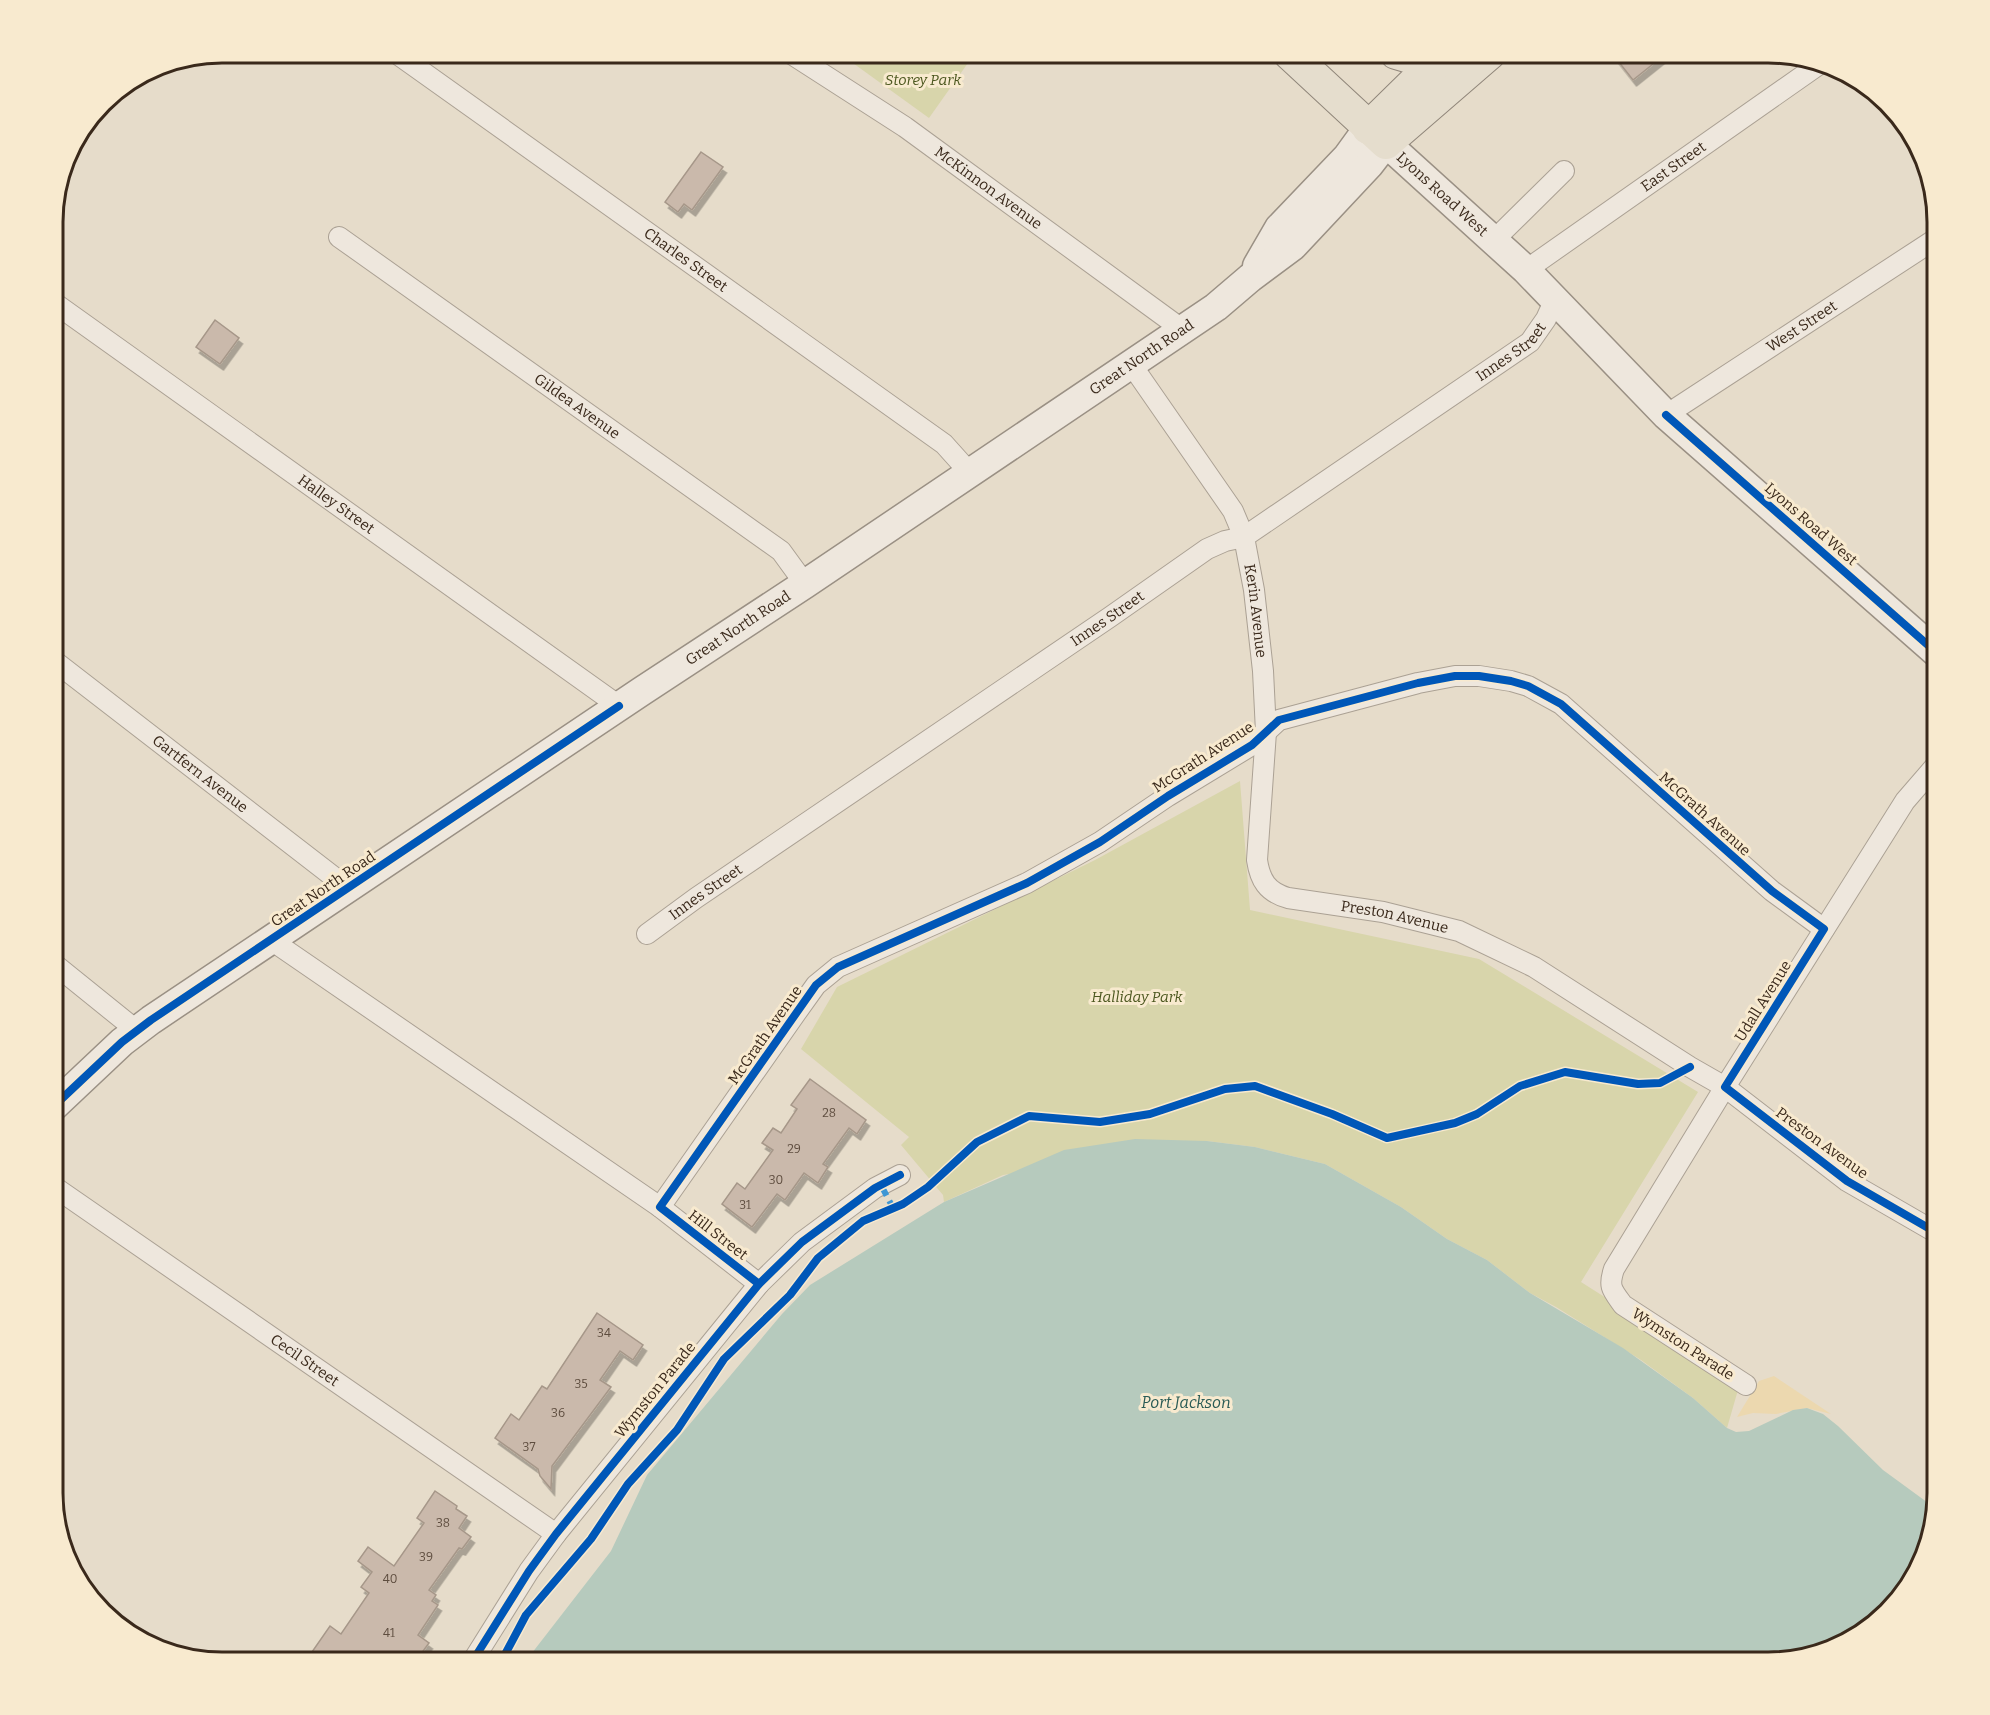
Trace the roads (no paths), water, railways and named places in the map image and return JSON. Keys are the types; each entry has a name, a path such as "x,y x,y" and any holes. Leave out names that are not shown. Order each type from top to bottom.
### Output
{"main road":[{"path":"1301,63 1377,135"},
{"name":"Great North Road","path":"1377,135 1419,77 1437,63"},
{"name":"Great North Road","path":"63,1098 136,1030 805,584 1215,307 1250,278 1279,228 1347,157 1475,63"},
{"name":"Lyons Road West","path":"1377,135 1526,270 1666,415 1927,643"}],"street":[{"name":"Charles Street","path":"411,63 944,444 970,473"},
{"name":"McKinnon Avenue","path":"807,63 905,127 1183,330"},
{"name":"East Street","path":"1526,270 1812,69"},
{"path":"1492,241 1564,171"},
{"name":"Gildea Avenue","path":"339,237 781,550 805,584"},
{"name":"West Street","path":"1666,415 1927,245"},
{"name":"Innes Street","path":"647,934 696,898 1207,549 1225,541 1244,537 1530,342 1546,319 1555,299"},
{"name":"Halley Street","path":"63,309 619,706"},
{"name":"Kerin Avenue","path":"1131,364 1233,512 1244,537 1254,590 1263,671 1266,732 1257,860 1260,876 1269,888"},
{"name":"Gartfern Avenue","path":"63,668 348,888"},
{"name":"McGrath Avenue","path":"660,1208 816,985 838,967 1027,883 1100,842 1168,796 1252,745 1279,720 1427,681 1455,676 1479,676 1528,686 1561,704 1772,891 1824,929"},
{"name":"Udall Avenue","path":"1614,1269 1725,1087 1905,801 1927,776"},
{"name":"Preston Avenue","path":"1269,888 1278,895 1288,898 1383,912 1459,931 1534,967 1725,1087 1847,1181 1927,1227"},
{"name":"Hill Street","path":"271,940 660,1208 759,1284"},
{"path":"63,971 136,1030"},
{"name":"Wymston Parade","path":"478,1652 529,1571 556,1534 759,1284 802,1242 874,1188 900,1175"},
{"name":"Cecil Street","path":"63,1193 556,1534"},
{"name":"Wymston Parade","path":"1614,1269 1610,1281 1612,1291 1623,1305 1746,1385"}],"water":[{"name":"Port Jackson","path":"1135,1139 1207,1141 1255,1147 1325,1164 1401,1207 1447,1239 1487,1260 1530,1293 1623,1348 1693,1398 1727,1428 1736,1432 1749,1431 1793,1410 1807,1408 1823,1414 1883,1470 1927,1502 1922,1534 1911,1563 1888,1598 1865,1619 1838,1636 1819,1644 1789,1651 533,1652 611,1551 647,1475 782,1314 810,1285 944,1202 1064,1150"}],"park label":[{"name":"Storey Park","path":"923,80"},
{"name":"Halliday Park","path":"1137,997"}]}
